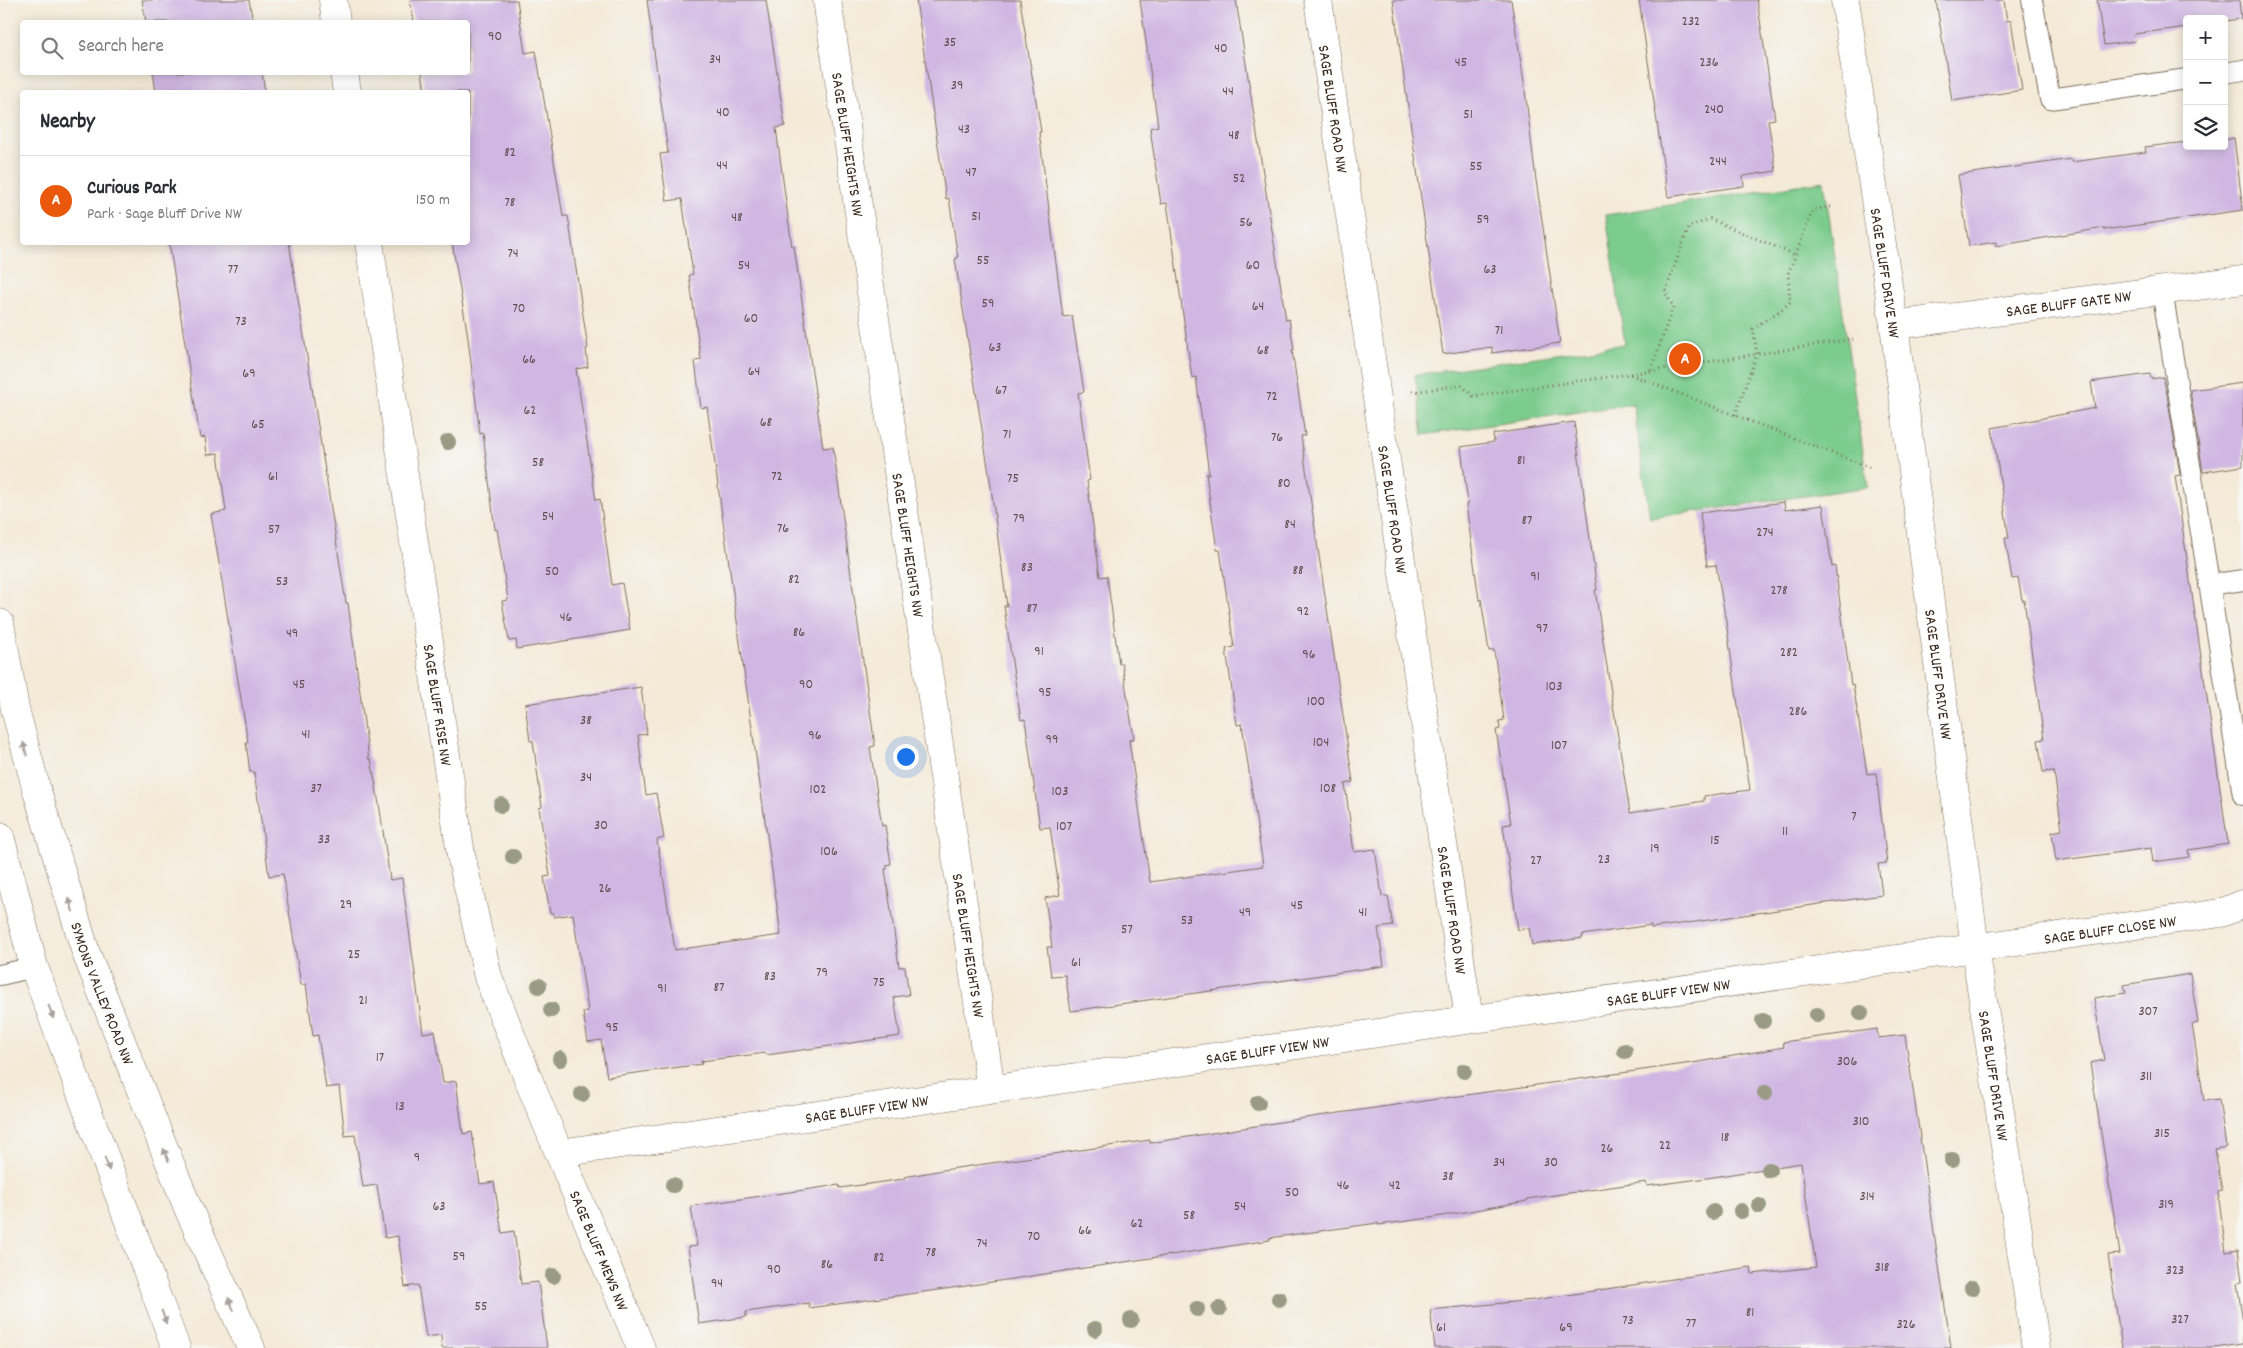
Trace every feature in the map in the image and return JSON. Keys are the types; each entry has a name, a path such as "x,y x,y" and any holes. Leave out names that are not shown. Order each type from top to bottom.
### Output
{"street":[{"path":"333,0 336,20"},
{"name":"SAGE BLUFF HEIGHTS NW","path":"827,0 991,1089"},
{"name":"SAGE BLUFF ROAD NW","path":"1318,0 1469,1019"},
{"name":"SAGE BLUFF DRIVE NW","path":"1845,0 1894,325 1975,948 2036,1348"},
{"path":"344,75 347,90"},
{"name":"SAGE BLUFF RISE NW","path":"369,245 461,855 488,977 560,1153"},
{"name":"SAGE BLUFF GATE NW","path":"1894,325 2243,280"},
{"name":"SYMONS VALLEY ROAD NW","path":"0,623 15,709 37,791 86,952 188,1208 251,1348"},
{"path":"0,836 34,966 176,1348"},
{"name":"SAGE BLUFF CLOSE NW","path":"1975,948 2221,913 2243,904"},
{"name":"SAGE BLUFF VIEW NW","path":"560,1153 1469,1019 1975,948"},
{"name":"SAGE BLUFF MEWS NW","path":"560,1153 641,1348"}],"lane":[{"path":"2032,0 2050,99 2183,80"},
{"path":"2228,72 2243,70"},
{"path":"2162,290 2243,794"},
{"path":"2209,585 2243,580"},
{"path":"0,975 34,966"}],"path":[{"path":"1735,415 1757,354 1753,329 1769,316 1784,309 1790,302 1788,274 1813,210 1834,206"},
{"path":"1652,370 1673,308 1665,292 1690,227 1710,219 1795,255"},
{"path":"1412,392 1461,385 1473,396 1853,339"},
{"path":"1629,374 1871,468"}],"green space":[{"path":"1824,181 1868,487 1650,518 1633,404 1423,435 1415,375 1625,344 1606,215"}],"building":[{"path":"142,0 249,0 253,20 146,20"},
{"path":"410,0 517,0 525,53 536,51 563,216 568,216 588,348 586,349 588,367 576,369 593,482 596,500 600,499 612,585 622,583 630,630 517,649 516,640 509,641 502,601 508,600 497,529 495,530 483,433 480,434 467,331 453,245 470,245 470,90 425,90 422,75 470,75 470,20 414,20"},
{"path":"647,0 766,0 785,126 776,128 792,247 794,246 823,448 833,447 875,746 870,747 882,826 885,825 891,864 887,865 887,869 885,869 899,967 905,967 909,995 894,997 900,1036 767,1055 766,1053 701,1061 702,1064 607,1077 601,1040 588,1042 583,1012 588,1011 573,914 554,917 553,913 550,913 544,877 550,876 539,808 542,807 533,741 530,741 525,704 641,687 647,734 638,735 646,795 656,793 664,838 657,840 675,950 781,935 707,407 701,408 695,361 701,360 689,275 693,274 682,199 667,201 660,154 668,153"},
{"path":"916,0 1020,0 1041,132 1039,132 1063,317 1072,316 1084,392 1078,393 1090,480 1087,481 1100,577 1107,576 1119,664 1122,663 1134,739 1129,740 1150,882 1263,866 1242,724 1237,725 1226,649 1234,647 1220,550 1217,550 1206,474 1209,474 1196,377 1192,378 1167,203 1161,204 1150,128 1158,126 1140,0 1236,0 1286,320 1289,319 1294,350 1292,350 1305,436 1301,436 1353,782 1345,784 1354,852 1375,849 1382,896 1388,896 1393,926 1378,928 1384,966 1071,1011 1065,975 1051,976 1047,947 1052,947 1045,898 1060,895 1050,827 1040,828 1025,719 1021,720 1004,606 1007,606 990,480 955,259 958,258 949,198 946,199"},
{"path":"1393,0 1511,0 1560,343 1492,353 1492,347 1443,354"},
{"path":"1639,0 1757,0 1775,119 1768,120 1776,171 1743,176 1744,186 1668,197"},
{"path":"1936,0 2004,0 2007,21 2011,20 2022,90 1952,101"},
{"path":"2097,0 2239,0 2241,19 2228,21 2228,15 2183,15 2183,28 2134,34 2135,41 2104,45"},
{"path":"153,75 262,75 265,90 156,90"},
{"path":"2234,138 2243,210 2104,230 2104,228 1996,246 1996,242 1969,246 1958,175 2072,159 2072,162 2146,152 2145,147 2183,142 2183,150 2228,150 2228,139"},
{"path":"169,245 289,245 346,603 348,603 369,760 371,759 390,880 402,878 423,1033 435,1031 443,1083 456,1081 463,1134 472,1132 480,1184 494,1182 502,1233 514,1231 521,1284 538,1282 547,1348 442,1348 441,1335 426,1337 418,1285 405,1287 398,1236 385,1238 377,1185 363,1187 355,1135 345,1136 339,1086 326,1088 318,1035 313,1036 306,984 301,985 283,874 269,876 254,772 250,772 246,742 248,742 211,514 226,511 218,453 207,455 205,437 200,438"},
{"path":"2150,374 2151,379 2163,377 2167,394 2180,475 2175,476 2228,844 2188,850 2189,857 2153,862 2151,848 2056,861 2052,832 2062,830 2054,771 2043,772 2038,740 2044,739 2024,600 2022,600 2018,578 2012,579 2005,538 2009,538 1992,428 2095,408 2091,382"},
{"path":"2243,383 2243,466 2203,472 2190,390"},
{"path":"1574,422 1597,590 1595,590 1630,813 1704,801 1704,796 1750,790 1726,621 1716,565 1707,566 1700,513 1784,502 1785,510 1823,505 1832,567 1835,566 1851,685 1853,684 1867,774 1876,773 1887,863 1878,864 1882,895 1651,928 1651,925 1582,935 1583,938 1532,945 1529,928 1518,930 1503,825 1511,824 1496,730 1500,729 1499,721 1504,720 1494,650 1489,651 1481,599 1479,600 1466,504 1468,504 1461,447 1494,442 1493,434"},
{"path":"2190,974 2198,1023 2192,1024 2204,1101 2219,1099 2226,1147 2215,1149 2222,1191 2218,1192 2226,1252 2238,1250 2242,1282 2237,1283 2243,1322 2243,1344 2214,1348 2122,1348 2108,1255 2120,1254 2090,1063 2104,1060 2094,998 2126,993 2124,985"},
{"path":"1877,1029 1878,1038 1905,1035 1951,1348 1435,1348 1430,1310 1534,1300 1751,1267 1752,1274 1816,1267 1801,1163 1647,1186 1646,1182 1527,1199 1527,1201 1430,1218 1269,1238 1270,1240 959,1287 809,1308 809,1303 746,1312 746,1317 699,1324 688,1247 697,1246 691,1206 839,1185 840,1188 904,1179 904,1177 943,1170 1150,1140 1150,1143 1318,1116 1699,1062 1784,1047 1783,1042"}],"place":[{"name":"Curious Park","path":"1685,359"}]}
